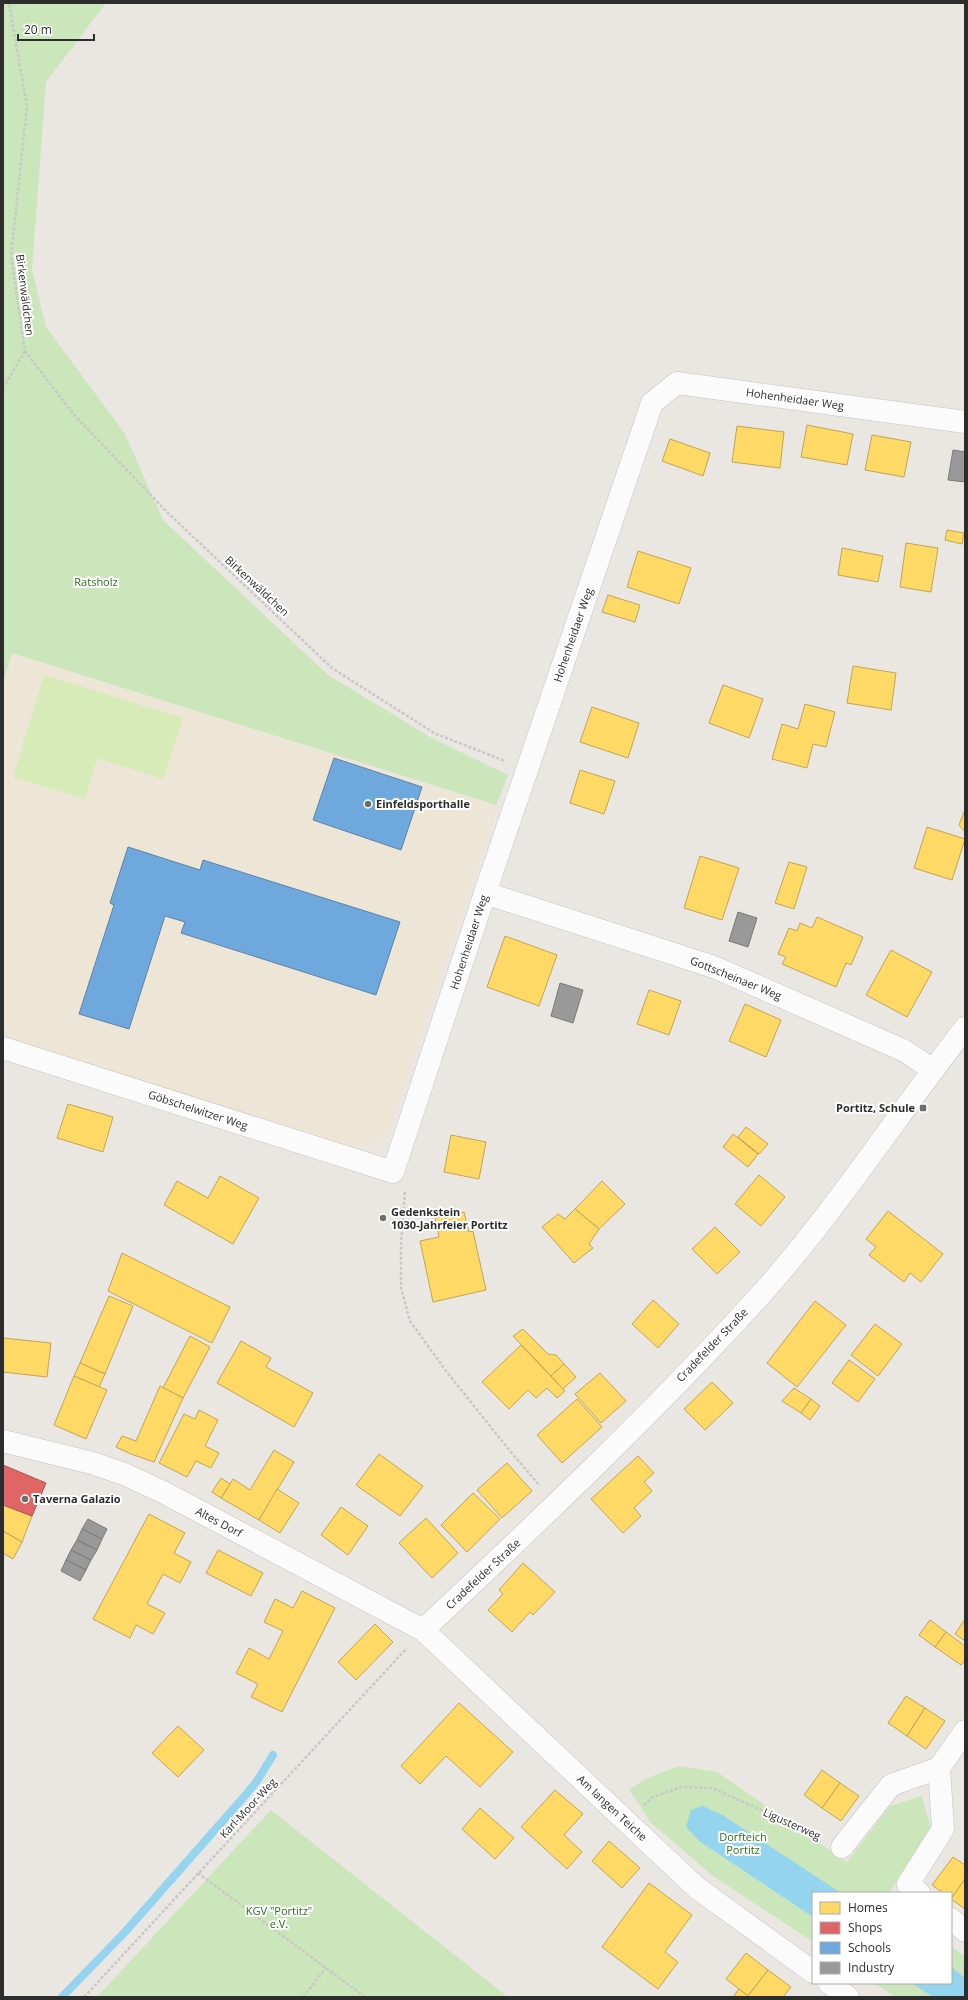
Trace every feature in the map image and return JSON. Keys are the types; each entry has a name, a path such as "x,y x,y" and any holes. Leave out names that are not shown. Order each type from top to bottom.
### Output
{"street":[{"name":"Hohenheidaer Weg","path":"393,1172 485,893 652,403 677,383 965,422"},
{"name":"Gottscheinaer Weg","path":"485,893 714,967 905,1051 933,1070"},
{"name":"Cradefelder Straße","path":"423,1630 557,1504 756,1299 823,1220 965,1028"},
{"name":"Göbschelwitzer Weg","path":"3,1048 393,1172"},
{"name":"Altes Dorf","path":"3,1441 92,1463 124,1474 163,1492 423,1630"},
{"name":"Am langen Teiche","path":"423,1630 697,1888 812,1971"},
{"path":"842,1847 891,1785 939,1768 965,1731"},
{"path":"918,1892 908,1884 943,1828 939,1768"},
{"path":"952,1920 965,1931"},
{"path":"830,1984 848,1997"}],"path":[{"name":"Birkenwäldchen","path":"9,3 27,106 11,256 25,351 75,416 168,513 332,668 434,733 527,770"},
{"name":"Birkenwäldchen","path":"3,388 25,351"},
{"path":"393,1172 406,1194 401,1243 401,1288 410,1321 460,1390 510,1451 557,1504"},
{"name":"Karl-Moor-Weg","path":"84,1997 423,1630"},
{"name":"Ligusterweg","path":"626,1821 653,1797 681,1786 712,1788 842,1847"},
{"path":"198,1874 365,1997"},
{"path":"303,1997 326,1968"}],"shaded area":[{"path":"3,650 498,807 387,1136 373,1146 356,1149 3,1037"}],"green space":[{"name":"Ratsholz","path":"3,3 106,3 46,82 32,270 46,327 125,434 163,520 328,675 432,738 508,775 496,805 12,653 3,683"},
{"path":"44,675 183,718 163,779 97,758 85,799 13,777"},
{"name":"Dorfteich Portitz","path":"679,1766 717,1772 847,1862 890,1806 922,1796 931,1829 890,1892 812,1892 812,1941 713,1876 650,1822 629,1789 650,1777"},
{"name":"KGV \"Portitz\" e.V.","path":"271,1810 508,1997 97,1997"},
{"path":"952,1947 965,1957 965,1997 896,1997 876,1984 952,1984"}],"water":[{"path":"703,1806 724,1816 839,1892 812,1892 812,1916 699,1841 686,1827 691,1810"},
{"path":"952,1968 965,1978 965,1997 933,1997 914,1984 952,1984"}],"building: Homes":[{"path":"807,425 853,434 847,465 801,457"},
{"path":"737,426 784,432 780,468 732,462"},
{"path":"872,435 911,442 904,477 865,470"},
{"path":"670,439 710,453 703,476 662,461"},
{"path":"947,530 964,533 962,544 945,540"},
{"path":"906,543 938,548 931,592 900,587"},
{"path":"842,548 883,556 878,582 838,575"},
{"path":"638,551 691,568 679,604 627,587"},
{"path":"608,595 640,605 635,622 602,612"},
{"path":"853,666 896,673 891,710 847,703"},
{"path":"723,685 763,699 749,738 709,723"},
{"path":"805,704 835,712 826,747 813,744 807,768 772,759 782,724 798,729"},
{"path":"592,707 639,723 628,758 580,742"},
{"path":"580,770 615,781 604,814 570,803"},
{"path":"964,812 965,813 965,832 959,825"},
{"path":"927,827 965,839 952,880 914,868"},
{"path":"700,856 739,868 722,920 684,908"},
{"path":"789,862 807,867 794,909 775,903"},
{"path":"817,917 863,937 851,965 846,963 836,987 782,964 786,957 778,954 789,928 797,931 800,923 812,928"},
{"path":"505,936 557,955 539,1006 487,987"},
{"path":"891,950 932,972 907,1017 866,995"},
{"path":"649,990 681,1001 669,1035 637,1024"},
{"path":"745,1004 781,1020 766,1057 729,1041"},
{"path":"68,1104 113,1117 103,1152 57,1138"},
{"path":"746,1127 768,1144 759,1154 738,1137"},
{"path":"733,1134 758,1154 748,1167 723,1147"},
{"path":"451,1135 486,1142 479,1179 444,1172"},
{"path":"759,1175 785,1197 761,1226 735,1204"},
{"path":"220,1176 259,1198 233,1244 164,1205 177,1181 208,1198"},
{"path":"602,1181 625,1204 599,1229 575,1209"},
{"path":"575,1209 599,1229 589,1244 593,1248 574,1263 542,1227 558,1214 565,1219"},
{"path":"888,1211 943,1254 921,1282 910,1273 904,1282 869,1255 876,1247 866,1239"},
{"path":"464,1212 469,1232 473,1231 486,1290 433,1302 420,1241 439,1237 435,1218"},
{"path":"715,1227 740,1252 717,1274 692,1249"},
{"path":"122,1253 230,1307 212,1343 108,1291"},
{"path":"109,1296 133,1306 105,1374 80,1363"},
{"path":"653,1300 679,1324 658,1348 632,1324"},
{"path":"815,1301 846,1325 797,1387 767,1363"},
{"path":"875,1324 902,1344 878,1376 851,1355"},
{"path":"523,1329 548,1354 556,1355 564,1364 551,1376 513,1336"},
{"path":"190,1336 210,1347 183,1398 163,1388"},
{"path":"3,1338 51,1343 47,1377 3,1372"},
{"path":"241,1341 271,1358 266,1367 313,1393 294,1427 217,1383"},
{"path":"521,1345 565,1391 557,1398 547,1388 536,1398 528,1390 509,1409 482,1382"},
{"path":"849,1360 875,1379 858,1402 832,1383"},
{"path":"80,1363 105,1374 99,1387 74,1376"},
{"path":"564,1364 576,1377 563,1389 551,1376"},
{"path":"600,1373 626,1401 601,1423 575,1394"},
{"path":"74,1376 107,1390 86,1439 54,1425"},
{"path":"712,1382 733,1403 705,1430 684,1409"},
{"path":"160,1386 183,1398 154,1462 116,1447 122,1436 136,1441"},
{"path":"794,1388 811,1399 801,1413 782,1401"},
{"path":"577,1399 602,1427 562,1463 537,1435"},
{"path":"811,1399 820,1406 810,1420 801,1413"},
{"path":"199,1410 218,1420 205,1446 219,1453 211,1468 196,1461 187,1477 159,1463 184,1414 195,1419"},
{"path":"274,1450 294,1462 259,1520 221,1498 233,1479 250,1490"},
{"path":"379,1454 423,1486 400,1516 356,1485"},
{"path":"638,1456 654,1473 644,1482 652,1491 634,1508 641,1516 623,1533 591,1499"},
{"path":"507,1463 532,1491 502,1518 477,1490"},
{"path":"221,1478 230,1484 221,1498 212,1492"},
{"path":"277,1489 299,1503 280,1533 259,1520"},
{"path":"473,1493 500,1519 467,1552 441,1525"},
{"path":"3,1505 32,1516 22,1542 3,1531"},
{"path":"341,1507 368,1526 348,1555 321,1535"},
{"path":"149,1514 185,1533 174,1553 191,1562 180,1583 163,1574 147,1604 165,1613 153,1634 136,1625 130,1638 93,1619"},
{"path":"426,1518 458,1553 432,1578 399,1543"},
{"path":"3,1531 22,1542 13,1559 3,1553"},
{"path":"218,1550 263,1573 251,1596 206,1573"},
{"path":"523,1563 555,1592 533,1615 530,1612 512,1632 488,1610 503,1594 499,1590"},
{"path":"302,1591 335,1608 282,1712 251,1697 258,1684 236,1673 249,1648 269,1659 283,1631 264,1622 275,1599 293,1608"},
{"path":"965,1619 965,1641 955,1634"},
{"path":"930,1620 946,1632 935,1647 919,1635"},
{"path":"375,1624 393,1642 356,1680 338,1662"},
{"path":"946,1632 965,1646 965,1660 961,1665 935,1647"},
{"path":"906,1696 925,1708 907,1736 888,1723"},
{"path":"459,1703 513,1752 480,1787 446,1756 420,1784 401,1766"},
{"path":"925,1708 945,1721 926,1749 907,1736"},
{"path":"178,1726 204,1750 178,1777 152,1753"},
{"path":"822,1770 840,1783 822,1808 804,1795"},
{"path":"840,1783 859,1796 841,1821 822,1808"},
{"path":"555,1790 583,1814 564,1835 582,1852 567,1869 521,1827"},
{"path":"480,1808 514,1838 495,1859 462,1829"},
{"path":"609,1841 640,1868 622,1888 592,1861"},
{"path":"953,1857 965,1865 965,1879 952,1898 952,1892 942,1892 932,1885"},
{"path":"965,1879 965,1909 952,1900"},
{"path":"649,1883 692,1915 665,1952 678,1962 658,1989 602,1947"},
{"path":"746,1953 768,1970 748,1996 726,1979"},
{"path":"768,1970 791,1987 783,1997 748,1996"},
{"path":"739,1989 748,1996 748,1997 733,1997"}],"building: Shops":[{"path":"3,1465 46,1483 32,1516 3,1505"}],"building: Schools":[{"name":"Einfeldsporthalle","path":"334,758 422,787 401,850 313,820"},
{"path":"128,847 200,870 203,860 400,922 376,995 181,933 185,922 165,916 129,1029 79,1014 114,905 110,903"}],"building: Industry":[{"path":"953,450 965,452 965,482 948,480"},
{"path":"738,912 757,918 748,947 729,941"},
{"path":"560,983 583,990 573,1023 551,1016"},
{"path":"88,1519 107,1529 102,1539 82,1529"},
{"path":"82,1529 102,1539 97,1550 77,1540"},
{"path":"77,1540 97,1550 91,1560 71,1550"},
{"path":"71,1550 91,1560 86,1570 66,1560"},
{"path":"66,1560 86,1570 80,1581 61,1571"}],"waterway":[{"path":"62,1997 125,1932 243,1798 257,1781 273,1755"}],"place":[{"name":"Einfeldsporthalle","path":"368,804"},
{"name":"Portitz, Schule","path":"923,1108"},
{"name":"Gedenkstein 1030-Jahrfeier Portitz","path":"383,1218"},
{"name":"Taverna Galazio","path":"25,1499"}]}
